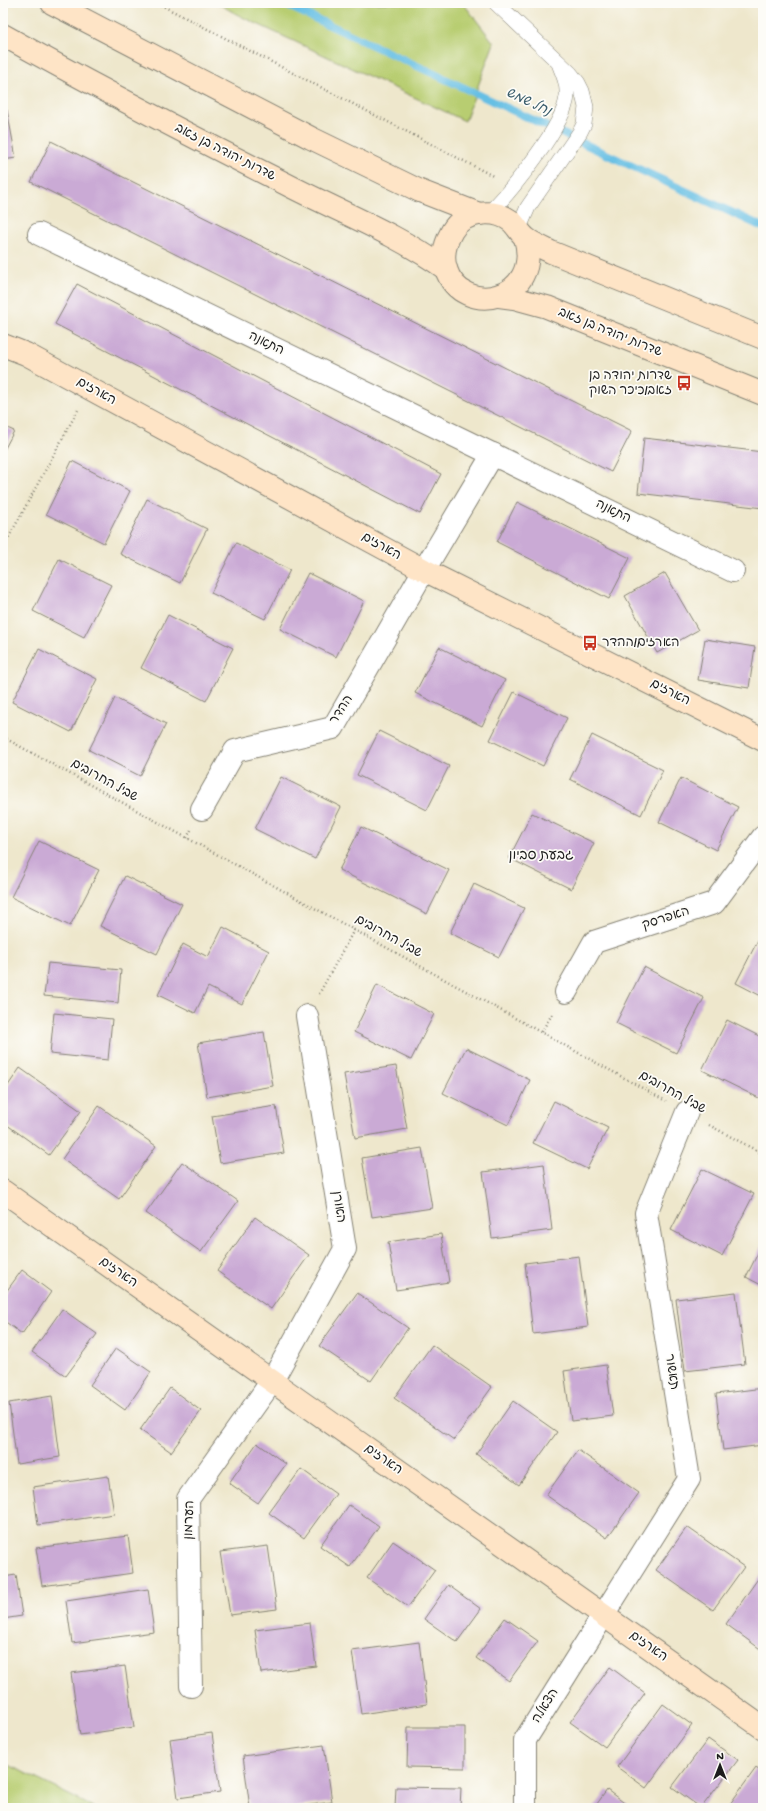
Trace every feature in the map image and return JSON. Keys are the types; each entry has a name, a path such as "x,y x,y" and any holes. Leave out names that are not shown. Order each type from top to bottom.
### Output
{"street":[{"path":"52,3 311,138 420,190 484,213 500,215 510,220 522,233 550,252 763,338"},
{"name":"שדרות יהודה בן זאב","path":"3,35 288,185 397,238 424,253 446,269"},
{"path":"484,213 465,218 454,228 446,240 444,255 446,269 452,281 462,290 473,296 486,298 499,296 510,291 519,283 525,272 528,261 528,249 522,233"},
{"name":"התאנה","path":"40,234 733,570"},
{"name":"שדרות יהודה בן זאב","path":"499,296 514,298 547,307 763,394"},
{"name":"הארזים","path":"3,345 26,354 424,570 763,740"},
{"path":"424,570 493,454"},
{"name":"ההדר","path":"202,809 235,751 333,728 424,570"},
{"name":"האפרסק","path":"566,992 594,942 714,903 763,837"},
{"name":"האורן","path":"272,1381 345,1249 307,1016"},
{"name":"תאשור","path":"603,1615 689,1479 646,1213 687,1112"},
{"name":"הארזים","path":"3,1191 763,1728"},
{"name":"הערמון","path":"191,1686 188,1499 272,1381"},
{"name":"הצאלה","path":"525,1808 525,1740 603,1615"}],"lane":[{"path":"496,3 570,73 582,91 586,107 584,124 528,207 522,233"},
{"path":"484,213 514,186 560,119 565,107 567,85 557,60"}],"path":[{"path":"158,3 514,186"},
{"path":"3,548 90,389"},
{"name":"שביל החרובים","path":"3,737 763,1154"},
{"path":"307,1016 354,930"}],"green space":[{"path":"217,3 463,3 494,43 465,121 240,16"},
{"path":"3,1762 95,1808 3,1808"}],"building":[{"path":"7,110 16,158 3,160 3,111"},
{"path":"51,141 632,431 611,472 31,182"},
{"path":"77,284 441,474 420,514 55,324"},
{"path":"3,426 14,431 3,452"},
{"path":"644,438 763,452 763,508 638,493"},
{"path":"72,461 130,491 104,543 46,514"},
{"path":"147,499 207,529 180,583 120,554"},
{"path":"517,502 630,558 609,599 497,542"},
{"path":"236,543 290,570 265,619 211,593"},
{"path":"59,559 111,585 84,637 33,611"},
{"path":"308,573 364,601 336,657 280,629"},
{"path":"665,573 698,630 657,653 625,596"},
{"path":"168,615 233,648 206,701 141,668"},
{"path":"705,639 755,647 749,688 698,680"},
{"path":"439,647 505,680 482,726 415,693"},
{"path":"39,649 97,679 71,732 12,702"},
{"path":"514,692 567,718 543,766 490,740"},
{"path":"115,698 166,724 140,776 89,750"},
{"path":"379,731 449,766 427,810 357,775"},
{"path":"592,735 663,770 641,815 570,779"},
{"path":"281,777 341,807 315,859 255,829"},
{"path":"681,778 738,807 716,850 659,822"},
{"path":"532,813 594,843 571,889 509,858"},
{"path":"361,827 449,870 427,914 339,870"},
{"path":"39,841 99,870 70,926 11,897"},
{"path":"125,876 182,904 157,954 100,926"},
{"path":"474,884 524,908 499,957 450,933"},
{"path":"223,927 269,951 242,1004 208,987 195,1013 158,995 183,944 208,957"},
{"path":"760,936 763,937 763,997 736,983"},
{"path":"48,963 121,970 118,1003 44,996"},
{"path":"644,967 704,998 676,1053 616,1023"},
{"path":"377,985 434,1014 411,1060 354,1032"},
{"path":"54,1013 112,1019 108,1060 50,1054"},
{"path":"727,1020 763,1038 763,1100 702,1070"},
{"path":"264,1032 273,1086 207,1097 198,1043"},
{"path":"466,1048 530,1080 508,1125 443,1093"},
{"path":"396,1066 407,1129 355,1138 344,1074"},
{"path":"20,1068 81,1111 49,1155 3,1122 3,1093"},
{"path":"554,1101 608,1128 587,1169 533,1143"},
{"path":"99,1106 156,1146 119,1199 62,1159"},
{"path":"276,1106 284,1153 220,1163 212,1116"},
{"path":"422,1148 432,1208 372,1217 362,1158"},
{"path":"182,1162 238,1201 201,1252 146,1213"},
{"path":"544,1164 552,1230 492,1238 483,1172"},
{"path":"702,1169 754,1194 722,1256 671,1230"},
{"path":"255,1217 309,1255 271,1309 217,1271"},
{"path":"441,1234 449,1282 396,1290 388,1242"},
{"path":"763,1243 763,1286 746,1277"},
{"path":"579,1256 588,1327 533,1334 525,1263"},
{"path":"22,1270 51,1292 22,1334 3,1320 3,1296"},
{"path":"736,1292 745,1364 685,1371 676,1299"},
{"path":"357,1293 408,1328 371,1381 319,1346"},
{"path":"62,1309 97,1334 66,1376 32,1352"},
{"path":"432,1345 492,1387 454,1440 394,1398"},
{"path":"116,1348 151,1372 125,1410 90,1385"},
{"path":"606,1365 613,1416 571,1421 564,1371"},
{"path":"170,1388 201,1411 171,1452 140,1430"},
{"path":"763,1388 763,1445 723,1450 716,1394"},
{"path":"52,1396 60,1457 17,1464 9,1403"},
{"path":"513,1401 557,1432 519,1485 476,1454"},
{"path":"257,1443 286,1464 258,1503 229,1483"},
{"path":"578,1450 639,1493 607,1538 546,1495"},
{"path":"301,1469 336,1494 304,1538 269,1513"},
{"path":"108,1476 114,1514 38,1525 33,1487"},
{"path":"349,1505 379,1526 350,1567 320,1546"},
{"path":"687,1527 744,1567 713,1610 656,1570"},
{"path":"128,1536 133,1573 42,1586 36,1548"},
{"path":"393,1541 435,1570 408,1607 367,1578"},
{"path":"268,1546 277,1609 230,1615 220,1552"},
{"path":"762,1573 763,1574 763,1651 726,1624"},
{"path":"16,1575 22,1616 3,1619 3,1577"},
{"path":"448,1585 481,1609 457,1642 424,1619"},
{"path":"148,1589 154,1632 72,1643 66,1601"},
{"path":"505,1618 538,1641 509,1681 476,1658"},
{"path":"310,1623 316,1666 261,1673 255,1630"},
{"path":"419,1642 427,1704 361,1714 352,1651"},
{"path":"125,1666 134,1727 80,1735 71,1673"},
{"path":"610,1667 645,1693 605,1747 570,1722"},
{"path":"663,1704 692,1725 646,1788 617,1767"},
{"path":"408,1727 465,1727 465,1768 407,1767"},
{"path":"212,1733 220,1792 178,1798 170,1739"},
{"path":"708,1739 738,1760 701,1808 672,1787"},
{"path":"324,1745 332,1802 289,1808 250,1808 243,1756"},
{"path":"756,1768 763,1773 763,1808 727,1808"},
{"path":"396,1787 461,1788 460,1808 395,1808"},
{"path":"607,1790 631,1808 594,1808"}],"waterway":[{"name":"נחל שמש","path":"282,3 763,227"}],"place":[{"name":"שדרות יהודה בן זאב/כיכר השוק","path":"684,383"},
{"name":"הארזים/ההדר","path":"590,643"}],"district":[{"name":"גבעת סביון","path":"541,856"}]}
